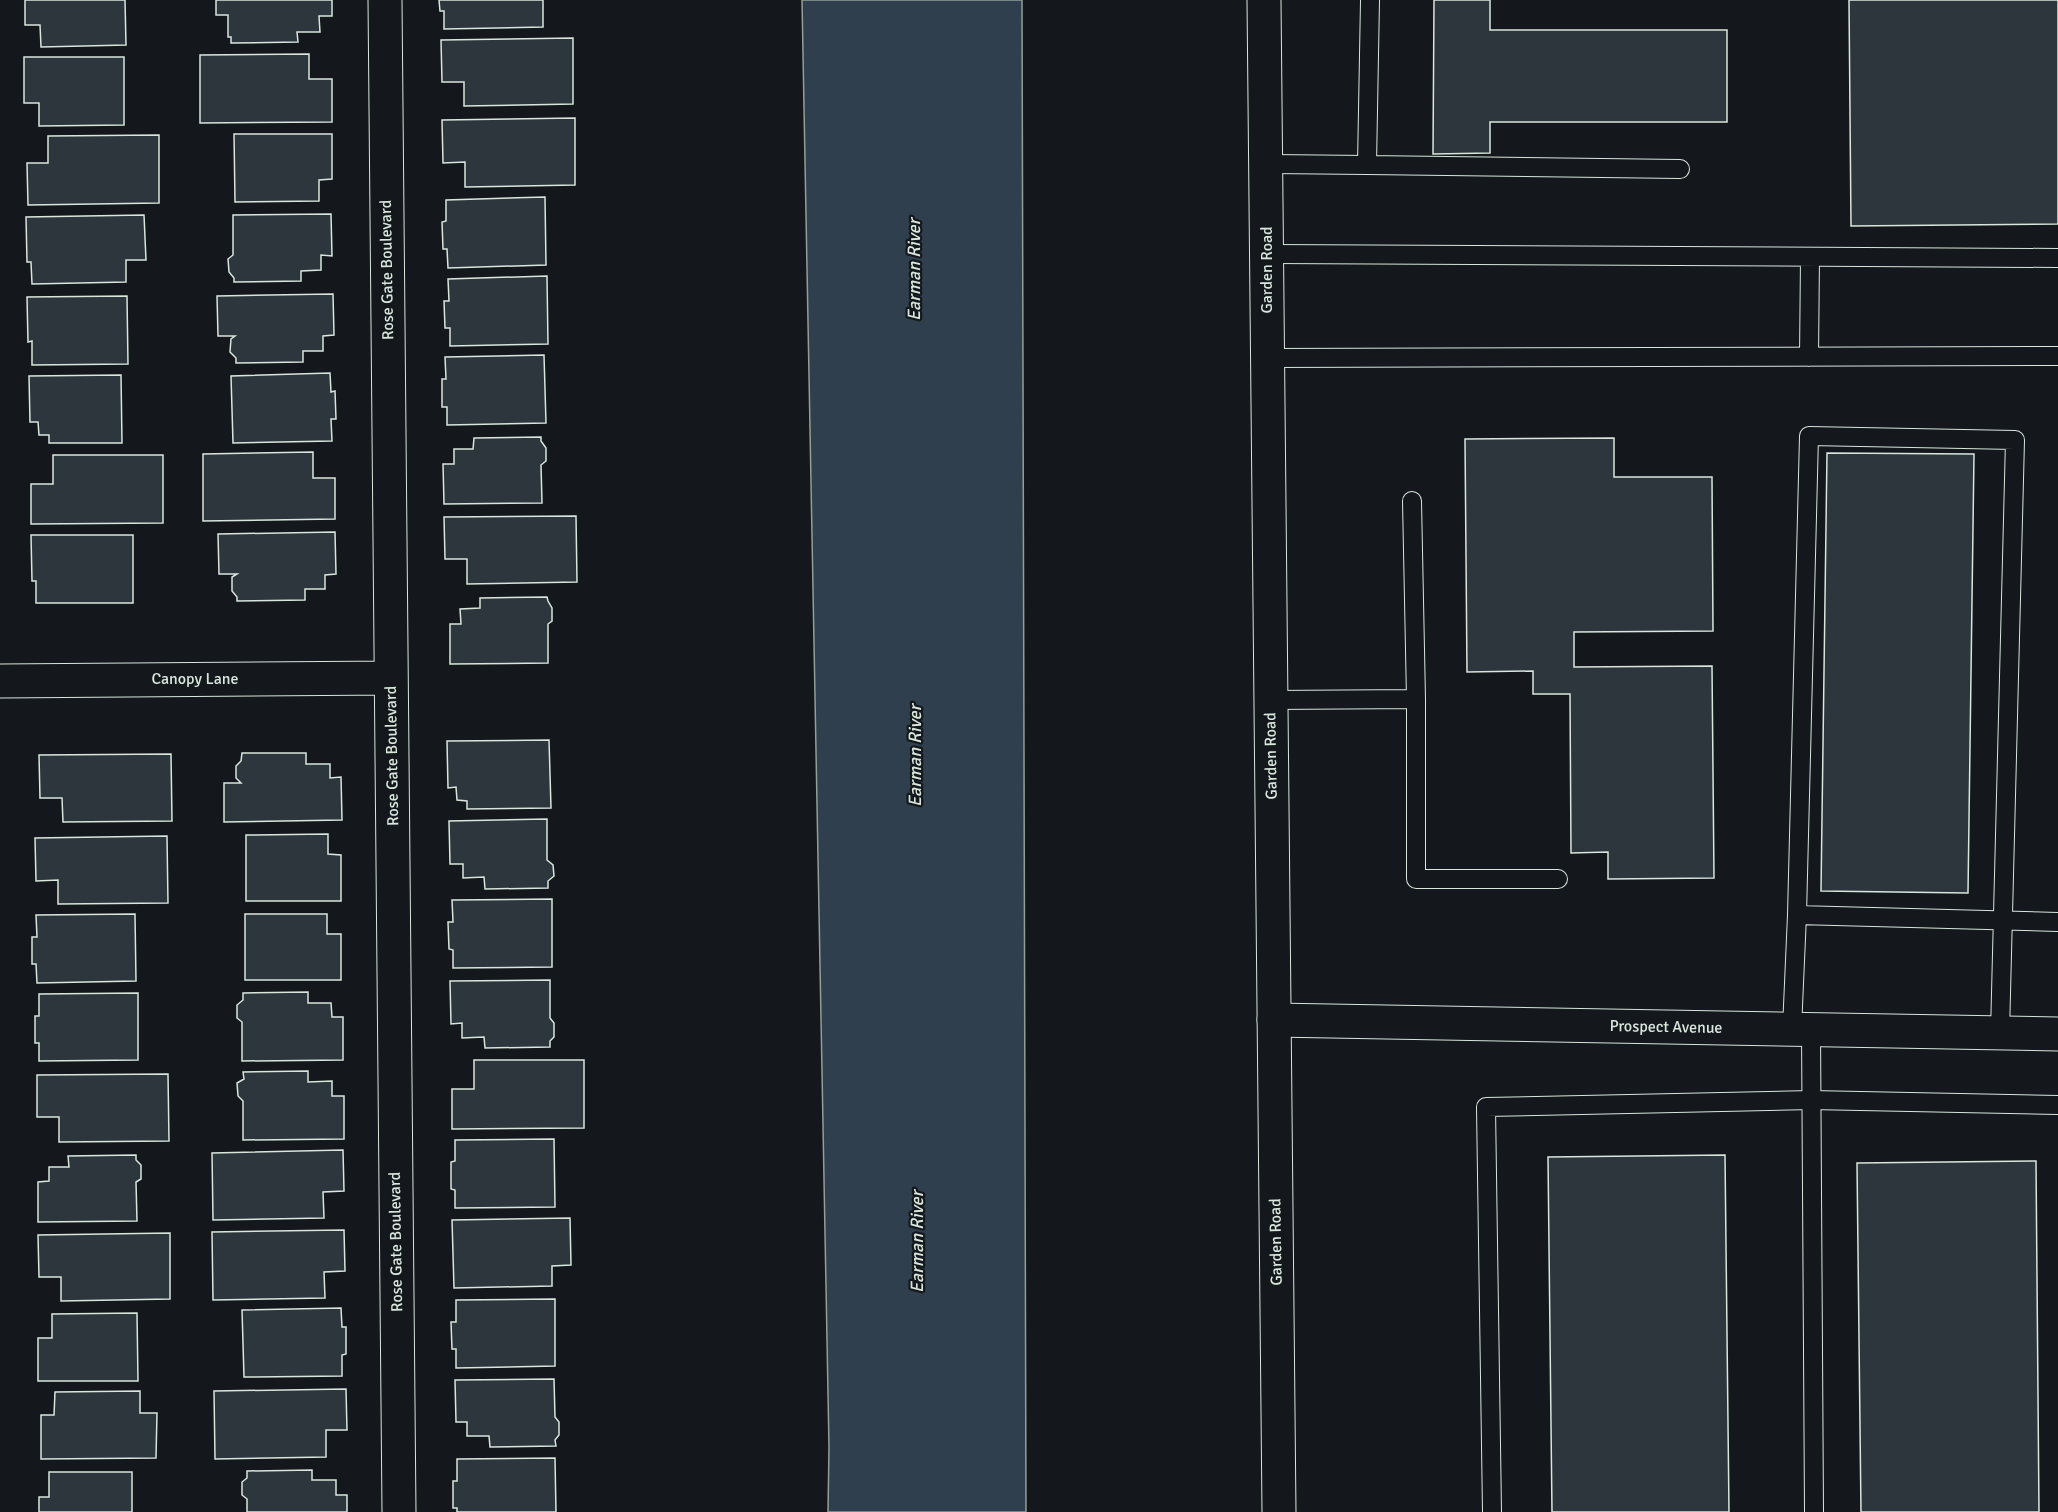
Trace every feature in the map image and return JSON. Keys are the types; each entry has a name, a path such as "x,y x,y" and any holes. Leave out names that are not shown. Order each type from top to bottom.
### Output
{"street":[{"name":"Rose Gate Boulevard","path":"384,0 399,1512"},
{"name":"Garden Road","path":"1264,0 1279,1512"},
{"name":"Canopy Lane","path":"0,681 391,678"},
{"name":"Prospect Avenue","path":"1274,1020 2058,1034"}],"lane":[{"path":"1368,165 1370,0"},
{"path":"1266,164 1680,169"},
{"path":"1267,254 2058,258"},
{"path":"1809,357 1810,257"},
{"path":"1267,358 2058,356"},
{"path":"1814,1512 1811,1100 1802,1029 1797,915 1809,436 2015,440 2000,1033"},
{"path":"1412,501 1416,699 1416,879 1558,879"},
{"path":"1271,700 1416,699"},
{"path":"1797,915 2058,922"},
{"path":"1492,1512 1486,1107 1811,1100 2058,1105"}],"water":[{"name":"Earman River","path":"802,0 1022,0 1026,1512 828,1512 829,1447"}],"building":[{"path":"25,0 125,0 126,45 41,47 40,25 25,25"},
{"path":"216,0 332,0 332,16 319,16 320,32 297,32 298,42 231,43 231,37 228,37 228,15 216,15"},
{"path":"439,0 543,0 543,27 444,29 444,11 440,11"},
{"path":"1434,0 1490,0 1490,30 1727,30 1727,122 1490,122 1490,153 1433,154"},
{"path":"1849,0 2058,0 2058,224 1851,226"},
{"path":"573,38 573,104 464,106 464,82 442,82 441,40"},
{"path":"309,54 309,79 332,79 332,122 200,123 200,55"},
{"path":"24,57 124,57 124,125 39,126 39,103 24,103"},
{"path":"575,118 575,185 465,187 465,162 443,163 442,120"},
{"path":"234,134 332,134 332,179 319,180 319,201 235,202"},
{"path":"159,135 159,203 28,205 27,163 48,163 48,136"},
{"path":"545,197 546,265 448,268 447,249 443,249 442,222 446,221 446,200"},
{"path":"331,214 332,256 321,255 321,270 301,271 301,281 234,282 229,272 228,259 233,255 233,215"},
{"path":"144,215 146,260 126,260 126,282 32,284 31,262 27,262 26,217"},
{"path":"547,276 548,344 450,346 450,328 445,328 444,301 449,301 448,279"},
{"path":"333,294 334,335 323,336 323,351 303,351 303,362 236,363 236,358 230,352 231,339 235,336 218,336 217,296"},
{"path":"127,296 128,364 32,365 32,341 28,342 27,297"},
{"path":"544,355 546,423 447,425 447,407 442,407 442,379 446,379 445,357"},
{"path":"330,373 331,392 335,391 336,419 331,419 332,441 233,443 231,376"},
{"path":"121,375 122,443 49,443 49,435 39,435 38,422 30,422 29,376"},
{"path":"541,437 546,448 546,461 541,465 542,503 444,504 443,464 454,464 454,449 473,449 474,438"},
{"path":"1614,438 1614,477 1712,477 1713,631 1574,632 1574,667 1712,666 1714,878 1608,879 1608,852 1571,853 1570,694 1533,694 1533,671 1467,672 1465,439"},
{"path":"313,452 313,478 335,478 335,519 203,521 203,454"},
{"path":"1827,453 1974,454 1968,893 1821,891"},
{"path":"53,455 163,455 163,523 31,524 31,484 53,484"},
{"path":"576,516 577,582 467,584 467,559 445,559 444,517"},
{"path":"335,532 336,574 325,575 325,589 305,589 305,600 237,601 232,591 232,577 237,574 219,574 218,534"},
{"path":"31,535 133,535 133,603 36,603 36,581 32,581"},
{"path":"547,597 552,608 552,621 548,624 548,663 450,664 450,624 461,624 460,609 480,608 480,598"},
{"path":"549,740 551,808 467,809 467,801 457,800 456,787 448,788 447,741"},
{"path":"242,753 306,753 306,764 330,764 330,778 341,777 342,820 224,822 224,783 241,783 236,778 236,766 241,761"},
{"path":"171,754 172,821 63,822 62,798 40,798 39,755"},
{"path":"547,819 547,860 553,865 554,876 548,881 548,888 485,889 484,877 463,878 463,864 450,864 449,821"},
{"path":"328,834 328,854 341,855 341,901 246,901 246,835"},
{"path":"167,836 168,903 58,904 58,880 36,881 35,838"},
{"path":"552,899 552,967 453,968 453,950 449,949 448,922 453,922 452,900"},
{"path":"135,914 136,981 37,983 36,964 32,964 32,937 37,937 36,915"},
{"path":"245,914 327,914 327,934 341,934 341,980 245,980"},
{"path":"550,980 550,1018 554,1023 554,1037 550,1041 550,1047 485,1048 484,1037 462,1038 462,1023 451,1024 450,981"},
{"path":"308,992 308,1003 331,1003 332,1017 343,1017 343,1060 242,1061 242,1022 237,1018 237,1005 243,1000 243,993"},
{"path":"138,993 138,1060 39,1061 39,1043 35,1043 35,1016 39,1016 39,994"},
{"path":"474,1060 584,1060 584,1128 452,1129 452,1089 474,1089"},
{"path":"308,1071 308,1082 332,1081 332,1096 344,1096 344,1139 243,1140 243,1101 238,1096 237,1083 244,1079 243,1072"},
{"path":"168,1074 169,1141 59,1142 59,1117 37,1117 37,1075"},
{"path":"554,1139 555,1207 455,1208 455,1190 451,1189 451,1162 455,1161 455,1140"},
{"path":"343,1150 344,1191 323,1192 324,1218 213,1220 212,1153"},
{"path":"136,1155 136,1160 141,1165 141,1179 136,1182 137,1221 38,1222 38,1182 49,1181 49,1167 69,1167 68,1156"},
{"path":"1725,1155 1729,1512 1552,1512 1548,1157"},
{"path":"2036,1161 2039,1512 1861,1512 1857,1163"},
{"path":"570,1218 571,1265 552,1266 552,1286 454,1288 452,1220"},
{"path":"344,1230 345,1271 324,1272 325,1298 213,1300 212,1232"},
{"path":"170,1233 170,1299 61,1301 61,1277 39,1277 38,1235"},
{"path":"555,1299 555,1366 456,1368 456,1349 452,1349 451,1322 456,1322 456,1300"},
{"path":"341,1308 342,1327 346,1327 346,1354 342,1355 342,1376 244,1377 242,1310"},
{"path":"137,1313 138,1381 38,1381 38,1338 52,1338 52,1314"},
{"path":"554,1379 555,1417 559,1422 556,1446 490,1447 489,1436 467,1436 467,1422 456,1422 455,1380"},
{"path":"346,1389 347,1430 326,1430 326,1457 215,1459 214,1391"},
{"path":"140,1391 140,1413 157,1413 156,1458 41,1459 41,1415 54,1415 55,1392"},
{"path":"555,1458 556,1512 457,1512 457,1508 453,1508 453,1481 457,1481 457,1459"},
{"path":"312,1470 312,1480 336,1480 336,1495 347,1495 347,1512 247,1512 247,1499 242,1495 242,1482 247,1478 247,1471"},
{"path":"49,1472 132,1472 132,1512 39,1512 39,1497 49,1497"}]}
